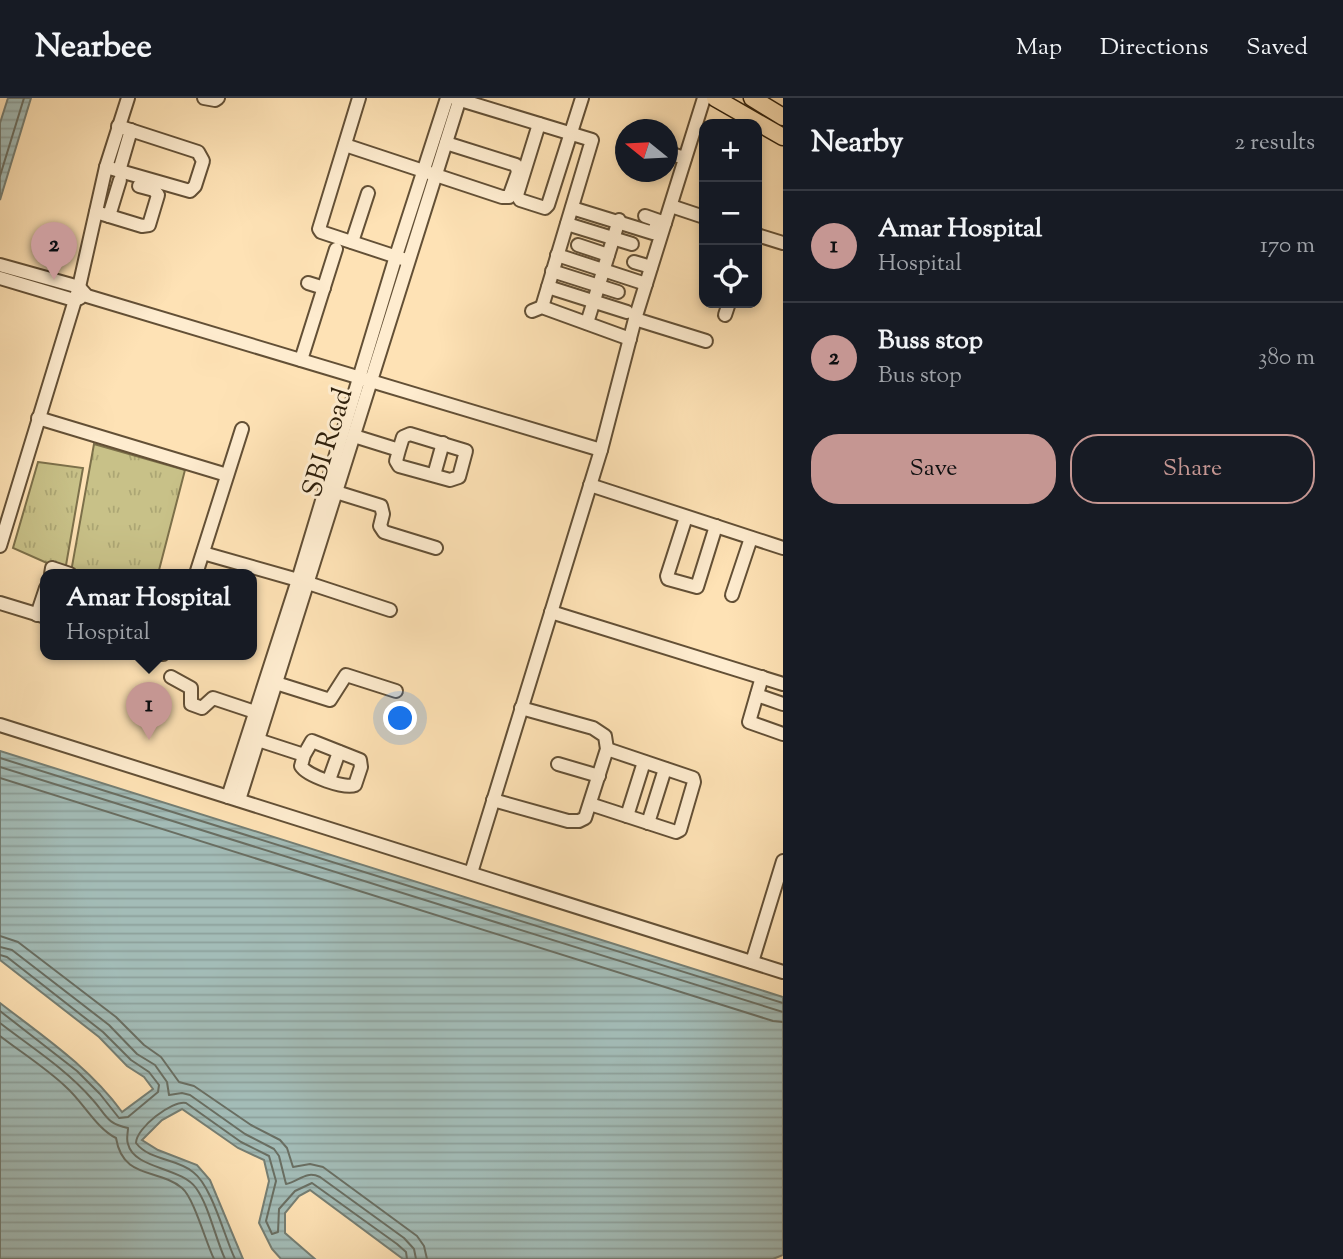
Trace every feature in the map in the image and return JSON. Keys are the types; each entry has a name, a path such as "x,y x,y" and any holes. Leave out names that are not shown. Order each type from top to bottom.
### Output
{"main road":[{"path":"715,98 783,137"},
{"path":"752,98 783,117"}],"street":[{"path":"0,546 38,418 80,294 125,128 128,98"},
{"path":"204,98 218,98"},
{"path":"359,98 318,227 321,232 402,259"},
{"path":"455,98 592,140 548,287 537,309 630,339"},
{"name":"SBI Road","path":"429,173 446,143 455,98"},
{"name":"SBI Road","path":"234,799 258,740 276,683 303,582 365,379 455,98"},
{"path":"539,124 517,195 520,200 543,208 548,205 582,98"},
{"path":"552,271 635,296 643,263 671,206 704,98"},
{"path":"112,173 190,191 203,161 198,152 125,128"},
{"path":"345,145 502,197 509,197 518,172 516,165 446,143"},
{"path":"678,156 685,158"},
{"path":"102,214 142,226 149,225 158,200 158,195 153,190 112,173"},
{"path":"352,242 368,193"},
{"path":"671,206 699,215"},
{"path":"572,208 653,233 662,222"},
{"path":"645,216 662,222"},
{"path":"587,323 619,222"},
{"path":"567,224 614,239 643,263"},
{"path":"762,236 783,243"},
{"path":"578,245 608,255"},
{"path":"301,360 336,249"},
{"path":"557,255 604,270 643,263"},
{"path":"471,873 601,450 630,339 631,316 643,263"},
{"path":"0,265 80,294 601,450"},
{"path":"0,278 80,294"},
{"path":"308,283 324,288"},
{"path":"548,287 706,341"},
{"name":"SBI Road","path":"234,799 255,712 354,436 365,379"},
{"path":"38,418 227,475"},
{"path":"198,569 242,429"},
{"path":"406,434 464,449 466,455 459,477 455,480 399,466 396,461 399,450 406,434"},
{"path":"354,436 399,450"},
{"path":"434,475 443,443"},
{"path":"590,485 783,548"},
{"path":"336,492 381,506 383,514 380,527 384,532 436,548"},
{"path":"686,517 667,576 668,579 681,584 697,587 716,526"},
{"path":"732,595 751,538"},
{"path":"203,553 390,610"},
{"path":"0,603 40,616"},
{"path":"551,612 783,684"},
{"path":"276,683 330,700 346,676 396,691"},
{"path":"171,677 191,688 193,706 202,708 213,698 255,712"},
{"path":"762,677 749,722 783,734"},
{"path":"757,695 783,704"},
{"path":"493,800 568,821 579,821 585,818 607,749 605,736 593,728 521,708"},
{"path":"0,725 783,972"},
{"path":"258,740 304,755"},
{"path":"312,741 361,762 355,785 347,787 303,770 301,766 304,755 312,741"},
{"path":"590,804 676,832 680,830 693,778 607,749"},
{"path":"329,780 339,751"},
{"path":"627,816 645,762"},
{"path":"558,764 598,776"},
{"path":"648,823 665,769"},
{"path":"752,962 783,861"}],"green space":[{"path":"94,444 185,470 159,569 72,569"},
{"path":"38,462 83,468 65,569 13,548"}],"water":[{"path":"8,98 31,98 0,200 0,123"},
{"path":"0,751 783,997 783,1255 773,1259 403,1259 310,1190 299,1196 285,1213 285,1233 315,1259 281,1259 272,1249 259,1223 269,1181 264,1160 238,1148 182,1109 162,1120 142,1140 158,1150 197,1165 210,1180 243,1259 0,1259 0,1003 80,1067 122,1112 153,1089 144,1077 127,1066 99,1037 0,960"}],"place":[{"name":"Buss stop","path":"54,280"},
{"name":"Amar Hospital","path":"149,740"}]}
